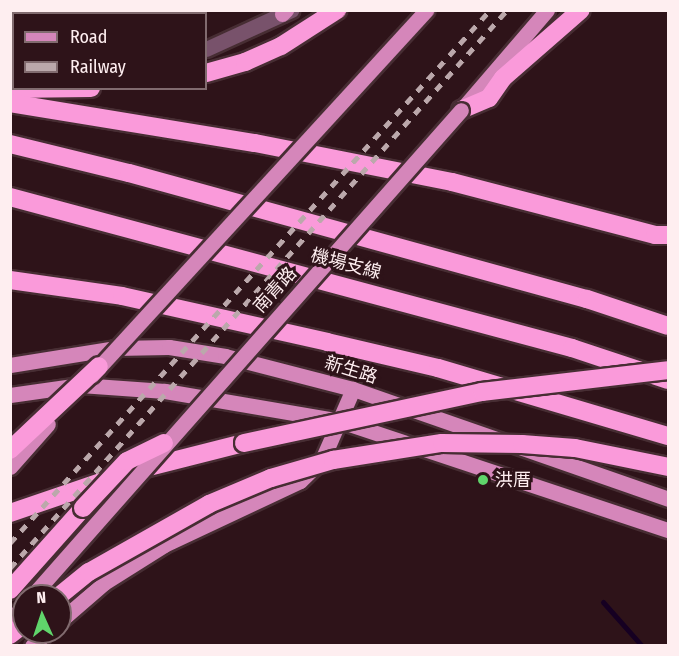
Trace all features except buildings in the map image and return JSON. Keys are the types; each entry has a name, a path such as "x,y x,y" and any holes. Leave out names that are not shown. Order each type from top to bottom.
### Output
{"highway":[{"path":"207,73 246,62 272,50 337,10"},
{"path":"461,110 489,98 503,78 581,10"},
{"path":"10,103 255,143 452,182 608,223 669,235"},
{"name":"機場支線","path":"10,144 175,185 587,299 669,326"},
{"name":"機場支線","path":"10,197 572,348 669,380"},
{"path":"10,280 122,296 338,345 438,369 669,436"},
{"path":"10,450 99,366"},
{"path":"10,513 133,471 244,443 482,392 669,370"},
{"path":"10,590 127,461 164,443"},
{"path":"72,586 89,572 209,504 271,478 333,460 442,443 522,444 575,448 669,467"}],"main road":[{"path":"10,467 99,366 427,10"},
{"name":"南青路","path":"42,584 547,10"},
{"name":"新生路","path":"10,365 78,351 169,347 225,356 353,389 669,499"},
{"path":"10,395 80,386 165,391 340,421 669,530"},
{"path":"72,611 104,583 164,545 300,481 322,460 353,389"}],"street":[{"path":"207,49 286,12"}],"waterway":[{"path":"603,602 642,646"}],"railway":[{"path":"10,543 490,10"},
{"path":"10,568 507,10"}],"place":[{"name":"洪厝","path":"483,480"}]}
